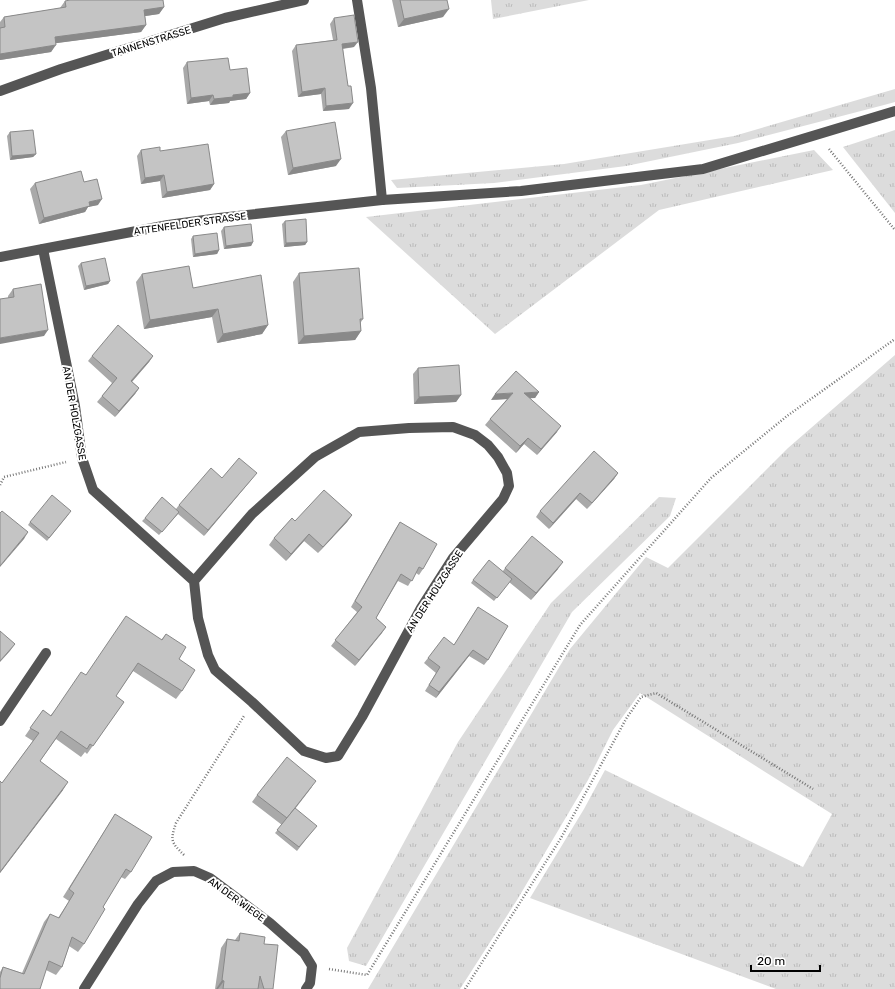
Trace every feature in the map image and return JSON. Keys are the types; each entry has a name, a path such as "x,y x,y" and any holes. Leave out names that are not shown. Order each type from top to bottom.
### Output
{"street":[{"name":"TANNENSTRASSE","path":"0,91 62,69 225,18 304,0"},
{"path":"357,0 370,88 382,200"},
{"name":"ATTENFELDER STRASSE","path":"0,257 168,225 382,200 521,191 703,169 895,111"},
{"name":"AN DER HOLZGASSE","path":"42,249 75,406 82,458 93,490 194,581 198,618 208,655 215,670 252,702 304,751 326,758 338,756 362,717 420,608 453,558 503,499 509,486 507,473 498,457 488,445 475,434 453,427 409,428 359,432 315,457 252,514 194,581"},
{"path":"0,721 46,653"},
{"name":"AN DER WIEGE","path":"84,989 138,904 156,881 173,872 194,871 210,878 270,923 304,953 312,966"},
{"path":"306,989 310,983 312,966"}],"path":[{"path":"817,134 895,230"},
{"path":"312,966 367,975 580,625 711,478 787,416 895,340"},
{"path":"0,485 4,477 82,458"},
{"path":"465,989 561,838 626,718 641,697 656,694 813,789"},
{"path":"194,871 187,858 174,845 172,836 176,823 252,702"}],"green space":[{"path":"491,0 589,0 493,19"},
{"path":"895,89 895,102 738,143 626,166 494,183 397,188 391,180 564,164 734,136"},
{"path":"895,130 895,213 843,147"},
{"path":"814,150 833,170 659,210 495,334 366,217 641,185"},
{"path":"895,355 895,989 776,989 530,898 584,809 605,770 803,867 832,814 640,693 613,730 588,780 517,900 460,989 368,989 570,649 646,557 668,568 788,448"},
{"path":"659,497 676,498 670,516 572,612 366,966 349,961 347,948 458,742 551,603"}],"building":[{"path":"163,0 164,7 144,10 146,25 55,37 56,45 0,54 0,28 5,27 4,17 66,7 65,1"},
{"path":"400,0 447,0 449,9 404,19"},
{"path":"354,15 358,42 342,44 348,86 351,86 353,103 326,106 325,88 302,92 296,45 337,40 334,18"},
{"path":"228,58 230,70 247,68 250,93 214,99 213,95 191,98 187,62"},
{"path":"335,122 341,159 293,168 286,131"},
{"path":"33,130 36,154 12,156 10,132"},
{"path":"208,144 214,184 167,192 164,175 145,178 141,150 160,147 160,151"},
{"path":"81,171 84,182 97,179 102,199 89,202 90,206 44,218 35,183"},
{"path":"306,219 307,242 286,243 285,221"},
{"path":"251,224 253,242 226,246 224,227"},
{"path":"217,233 219,250 195,254 193,236"},
{"path":"105,258 110,281 86,286 81,263"},
{"path":"189,266 193,288 261,275 268,325 223,334 218,309 150,320 142,274"},
{"path":"359,268 363,319 360,319 361,331 304,336 299,273"},
{"path":"41,284 48,330 0,338 0,299 14,297 13,289"},
{"path":"118,325 153,356 131,381 139,388 119,411 102,396 117,378 92,356"},
{"path":"459,365 461,395 419,397 418,368"},
{"path":"516,371 539,392 524,393 561,426 541,449 528,438 520,446 490,419 513,393 495,394"},
{"path":"594,451 618,473 592,503 580,493 553,523 540,511"},
{"path":"239,458 257,473 208,530 179,505 211,468 222,478"},
{"path":"324,490 352,515 323,547 309,534 291,554 274,538 292,518 295,521"},
{"path":"52,495 71,511 49,538 30,522"},
{"path":"162,497 179,512 162,532 145,518"},
{"path":"2,511 28,532 0,566 0,513"},
{"path":"400,522 437,544 423,569 419,567 412,581 401,574 376,618 386,627 359,660 335,640 362,607 355,601"},
{"path":"532,536 563,562 536,593 505,568"},
{"path":"489,560 512,579 497,598 473,580"},
{"path":"478,607 508,626 488,660 473,650 439,692 429,685 440,667 428,658 444,637 454,645"},
{"path":"126,616 162,640 166,634 186,647 179,659 195,670 182,691 138,663 116,696 124,702 93,746 90,744 87,749 61,731 40,761 68,782 0,872 0,781 2,783 39,733 30,728 43,710 51,716 81,672 86,675"},
{"path":"0,631 15,644 0,661"},
{"path":"287,757 316,781 287,818 257,795"},
{"path":"295,808 317,826 299,847 277,830"},
{"path":"115,814 152,837 131,872 126,869 103,907 105,909 84,944 72,937 62,967 49,961 40,989 0,989 0,978 3,967 24,974 50,914 59,918 74,893 69,889"},
{"path":"240,933 265,937 264,944 278,945 273,989 264,989 260,976 258,989 223,989 224,981 222,980 227,939 239,941"}]}
